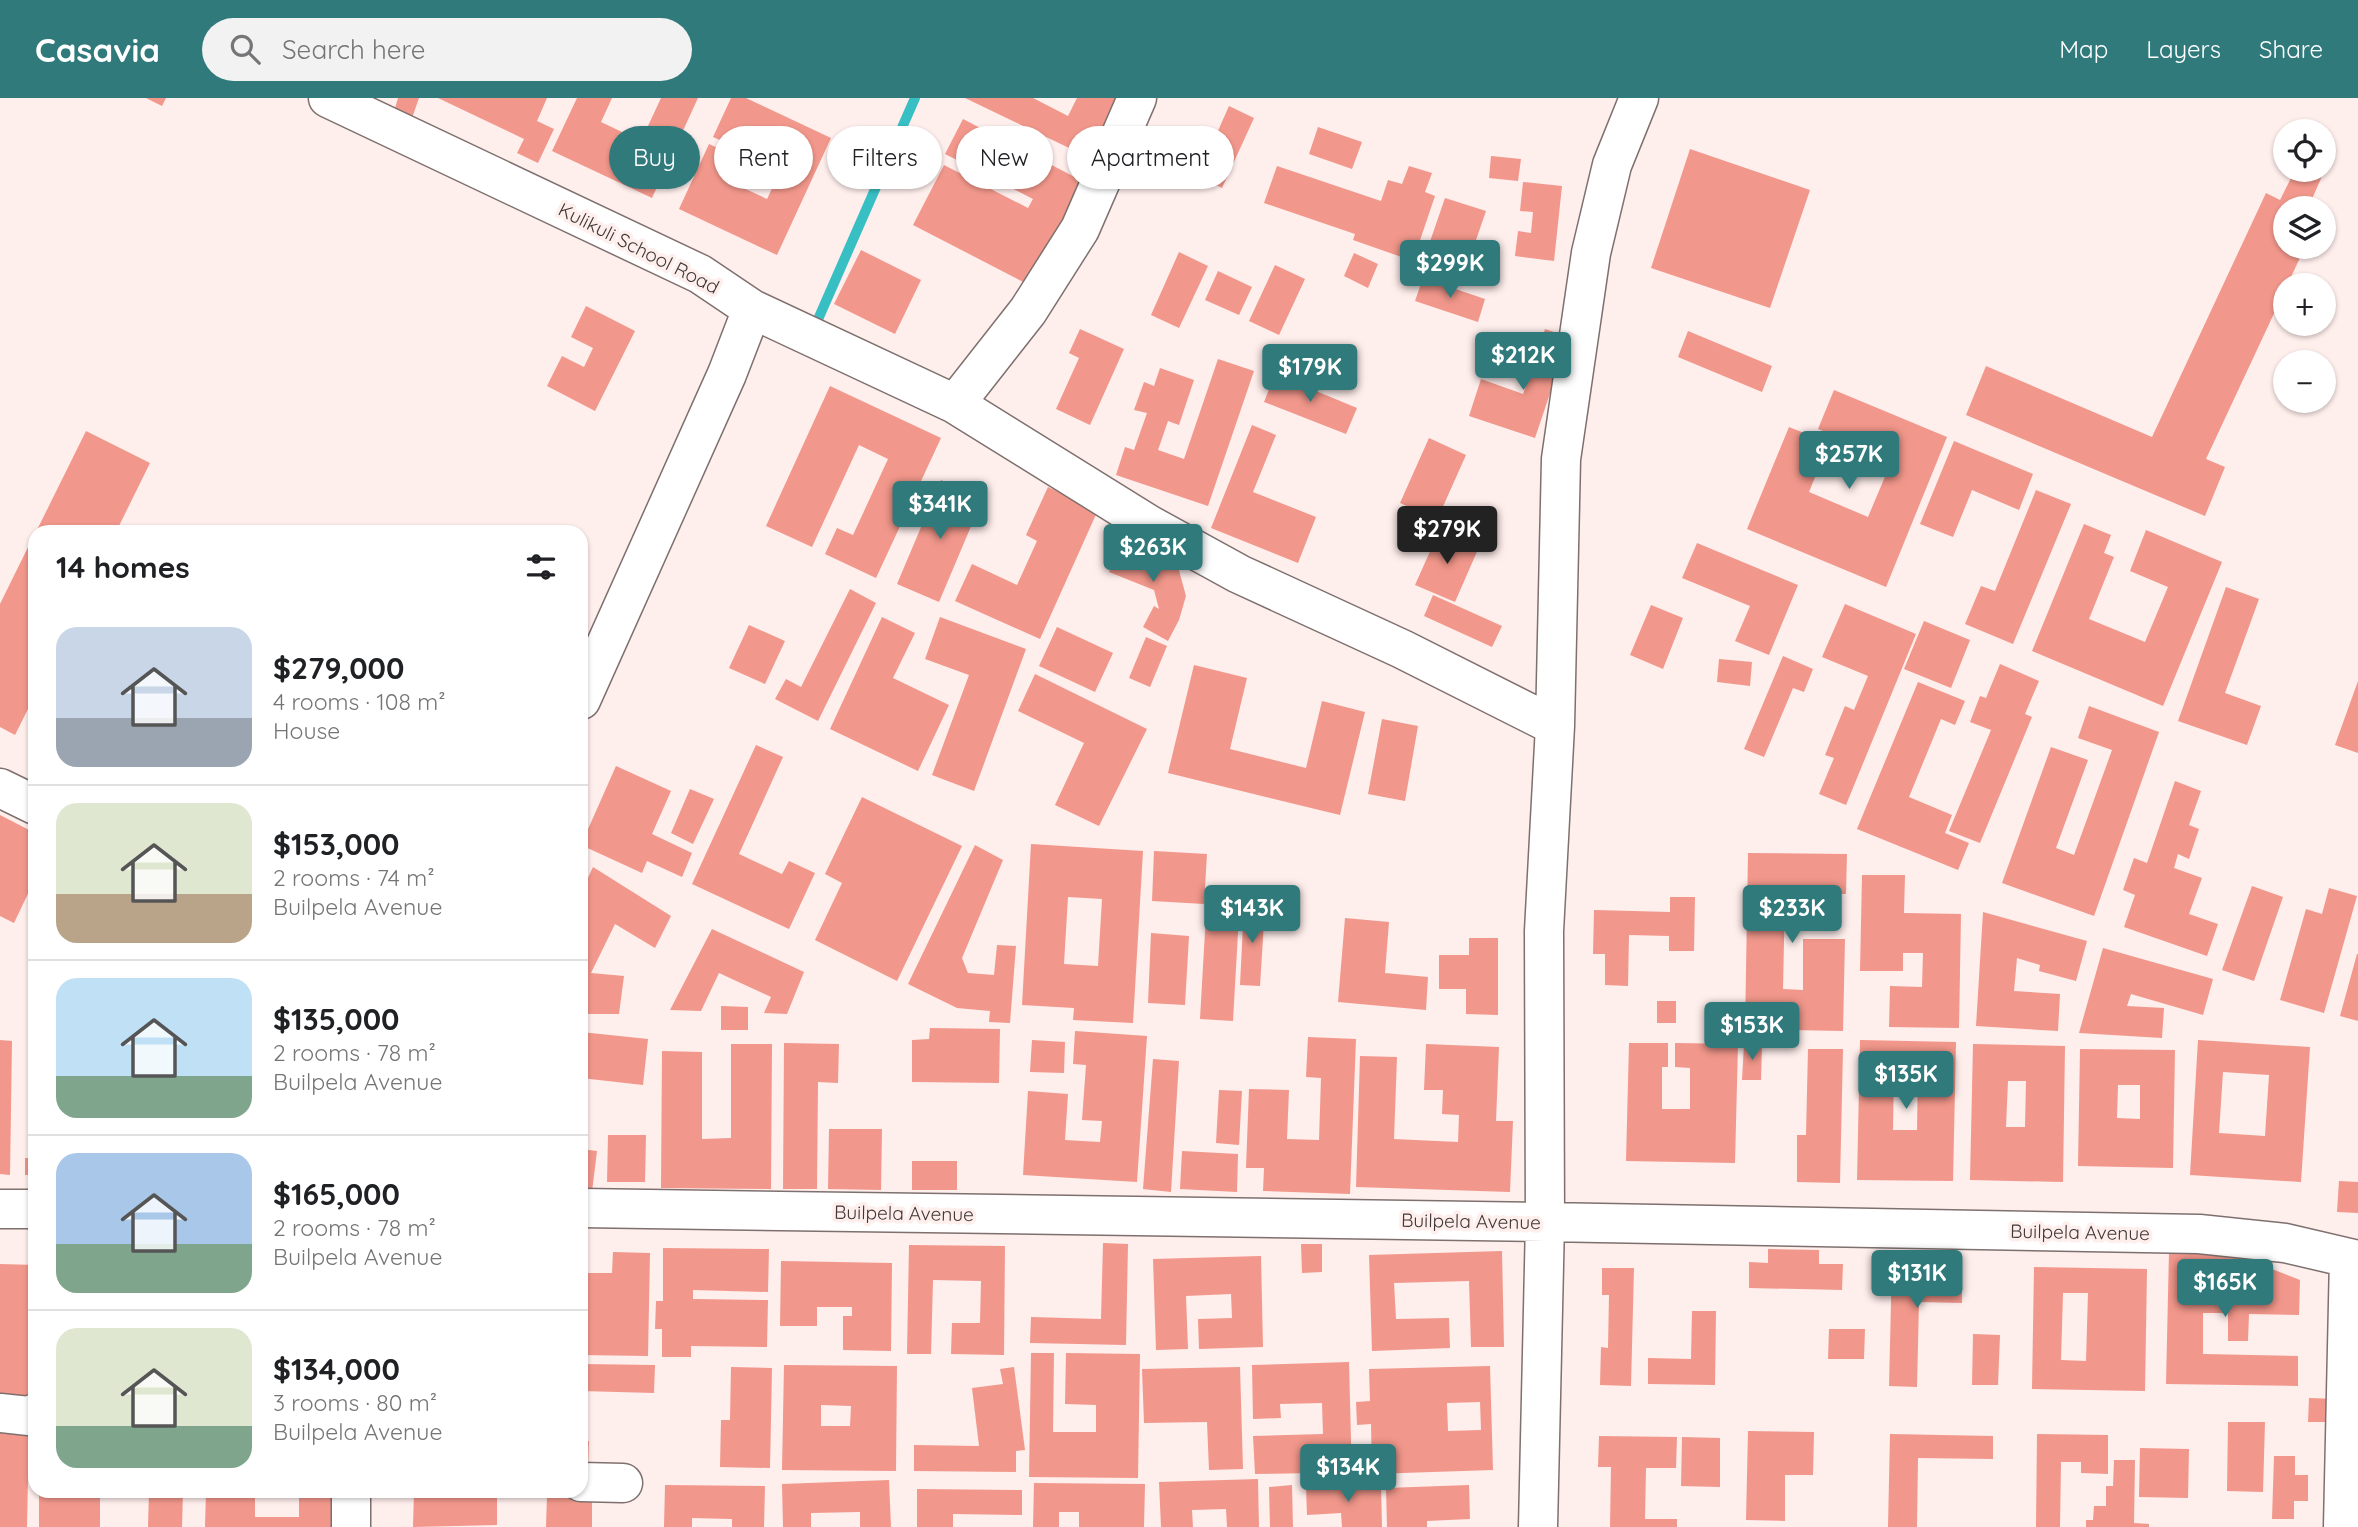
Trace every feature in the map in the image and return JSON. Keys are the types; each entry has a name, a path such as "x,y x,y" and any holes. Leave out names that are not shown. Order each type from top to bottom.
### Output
{"street":[{"name":"Kulikuli School Road","path":"328,98 366,106 700,274 752,309 956,404 1148,524 1238,574 1402,649 1555,726"},
{"path":"956,404 1028,311 1080,229 1137,98"},
{"path":"1538,1527 1545,1222 1544,931 1555,726 1561,459 1597,228 1612,165 1639,98"},
{"path":"591,650 727,374 752,309"},
{"path":"0,788 28,802"},
{"name":"Builpela Avenue","path":"588,1208 2199,1234 2285,1243 2354,1259"},
{"path":"0,1209 28,1209"},
{"path":"2343,1527 2354,1259"},
{"path":"0,1413 28,1416"},
{"path":"588,1482 623,1483"},
{"path":"351,1498 351,1527"}],"building":[{"path":"146,98 166,98 162,106"},
{"path":"398,98 419,98 411,121 393,115"},
{"path":"438,98 547,98 537,121 554,129 538,163 517,153 524,139"},
{"path":"577,98 612,98 601,122 609,126 609,178 552,151"},
{"path":"661,98 698,98 685,126 648,126"},
{"path":"731,98 746,98 806,126 718,126"},
{"path":"965,98 1033,98 1068,116 1077,98 1119,98 1105,126 1067,126 1067,147 1053,140 1053,126 1023,126"},
{"path":"1229,106 1254,118 1234,162 1234,126 1220,126"},
{"path":"963,119 976,126 959,126"},
{"path":"1318,127 1362,142 1352,169 1309,154"},
{"path":"813,130 827,136 827,147 813,177"},
{"path":"956,133 956,160 945,154"},
{"path":"709,144 714,146 714,189 746,189 767,199 772,189 807,189 777,255 679,209 688,189 700,189 700,164"},
{"path":"1690,149 1810,190 1770,308 1651,268"},
{"path":"1491,156 1521,159 1518,181 1489,178"},
{"path":"944,165 956,171 956,189 991,189 1028,208 1033,199 1013,189 1053,189 1053,166 1067,173 1067,189 1088,189 1037,289 913,225 932,189 942,189"},
{"path":"1277,166 1381,201 1388,180 1402,184 1409,166 1432,173 1425,192 1435,196 1413,261 1353,240 1355,234 1264,203"},
{"path":"1523,182 1562,186 1554,261 1515,256 1518,231 1531,233 1533,212 1520,211"},
{"path":"2289,182 2319,182 2313,196 2282,196"},
{"path":"633,189 656,189 652,198"},
{"path":"2266,193 2273,196 2273,259 2299,259 2293,273 2273,273 2273,316 2206,459 2225,467 2205,516 1966,415 1986,366 2152,437"},
{"path":"1445,198 1486,211 1466,269 1425,256"},
{"path":"861,250 921,280 895,334 834,304"},
{"path":"1179,252 1208,266 1179,328 1151,315"},
{"path":"1354,253 1378,264 1368,288 1344,276"},
{"path":"1275,265 1305,279 1279,335 1249,321"},
{"path":"1218,271 1252,287 1239,315 1205,300"},
{"path":"1423,278 1485,299 1478,322 1415,301"},
{"path":"586,306 635,331 595,411 547,386 562,356 584,367 593,348 571,337"},
{"path":"1080,329 1124,349 1090,425 1056,409 1079,358 1069,353"},
{"path":"1545,329 1569,337 1535,438 1469,416 1481,379 1523,394"},
{"path":"1688,331 1772,366 1762,392 1678,357"},
{"path":"1218,359 1254,371 1208,506 1116,475 1125,447 1134,450 1147,413 1134,410 1144,382 1154,386 1160,368 1194,380 1179,425 1168,421 1158,450 1184,459"},
{"path":"1275,374 1357,408 1346,434 1264,402"},
{"path":"830,386 941,438 876,578 825,554 837,528 853,535 888,459 859,445 812,547 766,526"},
{"path":"1834,390 1947,437 1886,587 1747,529 1789,427 1829,443 1809,492 1868,517 1892,460 1818,429"},
{"path":"1252,425 1276,435 1253,492 1316,517 1298,563 1211,528"},
{"path":"86,431 150,463 119,525 39,525"},
{"path":"1429,438 1466,455 1437,520 1400,503"},
{"path":"1954,441 2033,474 2019,510 1972,490 1953,537 1920,524"},
{"path":"941,480 983,498 939,602 897,584"},
{"path":"1048,487 1098,510 1040,639 955,601 972,564 1017,585 1037,541 1026,535"},
{"path":"2036,490 2071,504 2013,644 1965,624 1981,586 1995,591"},
{"path":"2084,524 2111,535 2104,553 2114,557 2089,619 2145,642 2168,587 2130,571 2146,530 2222,562 2163,706 2032,651"},
{"path":"1440,529 1479,547 1455,602 1415,585"},
{"path":"1124,537 1177,563 1186,596 1179,620 1168,641 1143,627 1154,606 1159,609 1154,590 1109,572"},
{"path":"1697,543 1798,585 1769,655 1735,641 1750,606 1682,578"},
{"path":"28,547 28,709 15,735 0,727 0,604"},
{"path":"2226,587 2259,599 2225,693 2261,706 2247,745 2178,721"},
{"path":"850,589 876,603 818,721 775,699 786,679 801,687"},
{"path":"1433,595 1502,626 1492,647 1424,616"},
{"path":"1845,604 1916,634 1846,805 1819,794 1834,758 1825,755 1845,706 1854,710 1868,676 1822,657"},
{"path":"1651,605 1683,618 1663,669 1630,655"},
{"path":"882,617 915,633 893,678 949,705 918,771 830,729"},
{"path":"940,617 1026,649 974,791 932,775 969,675 925,659"},
{"path":"1924,621 1970,640 1951,688 1904,669"},
{"path":"749,625 785,641 765,684 729,668"},
{"path":"1057,627 1113,653 1095,692 1039,666"},
{"path":"1146,637 1167,646 1150,687 1129,678"},
{"path":"1783,656 1813,669 1804,692 1793,688 1764,757 1744,749"},
{"path":"1719,659 1752,662 1750,686 1717,682"},
{"path":"2000,664 2039,681 2025,714 2032,717 1980,843 1949,831 1991,730 1970,722 1980,696 1986,698"},
{"path":"1194,665 1247,678 1230,749 1306,768 1322,701 1365,712 1340,815 1168,773"},
{"path":"1035,674 1147,729 1099,826 1055,805 1084,743 1018,711"},
{"path":"2358,681 2358,753 2335,745"},
{"path":"1918,682 1965,701 1955,725 1941,719 1909,797 1952,815 1945,833 1969,843 1958,870 1857,829"},
{"path":"2089,706 2159,732 2094,916 2002,883 2051,747 2088,760 2056,848 2074,855 2112,750 2078,738"},
{"path":"1382,719 1418,726 1405,801 1368,794"},
{"path":"756,745 783,757 739,854 782,874 789,861 815,873 789,929 692,884"},
{"path":"616,766 671,791 652,834 692,853 682,877 647,861 642,873 588,848 588,829"},
{"path":"2175,781 2201,791 2189,825 2199,829 2189,859 2178,854 2174,868 2202,878 2189,914 2218,924 2207,956 2124,927 2135,895 2123,890 2134,858 2147,863"},
{"path":"690,789 714,799 693,844 671,833"},
{"path":"862,797 962,846 897,981 815,940 842,883 825,874"},
{"path":"0,815 28,829 28,894 14,923 0,916"},
{"path":"1031,844 1143,851 1133,1023 1073,1020 1074,1008 1022,1005","holes":["1068,897 1102,899 1098,966 1064,964"]},
{"path":"975,845 1003,860 962,958 968,973 994,975 997,945 1016,946 1010,1023 989,1022 990,1011 957,1008 908,984"},
{"path":"1154,851 1207,854 1204,904 1152,901"},
{"path":"1748,853 1847,854 1846,894 1785,893 1783,989 1803,990 1803,939 1845,939 1843,1031 1745,1029"},
{"path":"593,867 671,916 655,948 615,924 591,973 624,976 619,1014 588,1014 588,878"},
{"path":"1862,875 1905,875 1904,913 1961,914 1959,1028 1889,1027 1890,986 1922,987 1923,953 1903,953 1903,971 1860,971"},
{"path":"2252,886 2283,897 2254,981 2222,970"},
{"path":"2329,888 2357,896 2324,1013 2280,1000 2306,909 2322,914"},
{"path":"1670,897 1695,897 1694,951 1669,951 1669,936 1629,935 1628,986 1605,985 1605,954 1593,954 1594,910 1670,912"},
{"path":"1244,905 1265,906 1260,986 1240,985"},
{"path":"1983,912 2087,941 2076,981 2039,971 2040,965 2017,958 2014,991 2060,994 2058,1031 1976,1026"},
{"path":"1206,914 1239,915 1233,1021 1200,1019"},
{"path":"1345,918 1389,922 1385,973 1428,977 1426,1010 1338,1002"},
{"path":"712,929 804,972 787,1014 764,1013 771,997 719,973 701,1011 670,1010"},
{"path":"1151,933 1189,936 1185,1005 1148,1003"},
{"path":"1469,938 1498,938 1498,1015 1466,1014 1466,989 1439,989 1439,955 1469,955"},
{"path":"2103,948 2213,979 2203,1015 2131,994 2127,1006 2164,1008 2162,1038 2079,1033"},
{"path":"2358,954 2358,1021 2340,1016"},
{"path":"1657,1001 1676,1001 1676,1023 1657,1023"},
{"path":"721,1006 748,1007 748,1030 721,1030"},
{"path":"930,1028 1000,1029 999,1083 912,1082 912,1040 929,1039"},
{"path":"1075,1031 1147,1036 1137,1182 1023,1175 1028,1091 1068,1094 1065,1140 1100,1142 1102,1121 1082,1120 1086,1065 1073,1064"},
{"path":"588,1033 648,1039 643,1085 588,1079"},
{"path":"1308,1037 1356,1039 1350,1194 1263,1191 1264,1168 1246,1168 1249,1089 1289,1090 1287,1139 1319,1140 1321,1078 1306,1077"},
{"path":"0,1040 12,1041 10,1175 0,1174"},
{"path":"1032,1040 1065,1042 1064,1073 1030,1072"},
{"path":"1860,1040 1956,1042 1953,1181 1857,1180","holes":["1894,1068 1918,1068 1917,1130 1893,1130"]},
{"path":"2198,1040 2310,1047 2301,1182 2190,1175","holes":["2223,1072 2269,1075 2265,1136 2219,1133"]},
{"path":"784,1043 839,1044 838,1083 818,1082 817,1189 783,1189"},
{"path":"1629,1043 1668,1043 1668,1067 1662,1067 1662,1109 1690,1109 1690,1068 1675,1067 1675,1043 1738,1044 1735,1163 1626,1161"},
{"path":"731,1044 772,1044 771,1189 661,1188 662,1051 702,1052 702,1139 731,1138"},
{"path":"1426,1044 1499,1047 1496,1121 1513,1121 1510,1192 1356,1187 1360,1056 1397,1057 1394,1139 1458,1142 1459,1115 1442,1114 1443,1090 1424,1090"},
{"path":"1744,1044 1762,1044 1761,1080 1742,1080"},
{"path":"1973,1044 2065,1046 2063,1182 1970,1180","holes":["2008,1081 2026,1081 2025,1127 2006,1127"]},
{"path":"1808,1049 1843,1049 1840,1183 1797,1182 1797,1135 1806,1135"},
{"path":"2080,1049 2175,1050 2173,1168 2078,1166","holes":["2118,1085 2140,1085 2140,1119 2117,1118"]},
{"path":"1153,1059 1179,1061 1171,1192 1143,1189"},
{"path":"1219,1090 1242,1091 1239,1145 1216,1143"},
{"path":"829,1129 882,1129 881,1190 828,1189"},
{"path":"608,1135 646,1135 645,1182 607,1182"},
{"path":"588,1150 597,1151 592,1192 588,1192"},
{"path":"1182,1151 1238,1154 1237,1192 1180,1189"},
{"path":"25,1158 28,1158 28,1175 25,1175"},
{"path":"912,1161 957,1161 957,1190 912,1190"},
{"path":"2339,1181 2358,1182 2358,1213 2337,1212"},
{"path":"1103,1243 1128,1244 1126,1345 1030,1343 1031,1317 1101,1319"},
{"path":"1301,1244 1322,1244 1322,1272 1302,1273"},
{"path":"909,1245 1005,1246 1004,1355 951,1354 952,1323 980,1323 981,1281 933,1280 931,1354 907,1354"},
{"path":"663,1248 769,1249 768,1292 693,1290 693,1299 768,1300 767,1347 691,1346 691,1357 662,1357 662,1329 655,1329 656,1301 663,1301"},
{"path":"1768,1249 1819,1250 1819,1264 1843,1264 1842,1290 1749,1288 1749,1262 1768,1263"},
{"path":"1502,1251 1504,1347 1471,1347 1469,1281 1394,1283 1396,1319 1449,1318 1450,1348 1372,1351 1369,1255"},
{"path":"613,1252 650,1253 648,1356 588,1355 588,1273 612,1273"},
{"path":"2169,1252 2231,1253 2300,1280 2299,1315 2249,1314 2248,1341 2228,1341 2228,1313 2203,1313 2203,1354 2298,1356 2298,1386 2166,1384"},
{"path":"1261,1256 1263,1347 1199,1349 1198,1319 1232,1318 1231,1294 1186,1296 1188,1349 1156,1350 1153,1259"},
{"path":"781,1261 892,1263 891,1351 843,1350 843,1316 852,1316 852,1307 817,1307 817,1326 780,1326"},
{"path":"1892,1261 1962,1262 1962,1303 1919,1302 1917,1387 1889,1386"},
{"path":"0,1264 28,1265 28,1401 0,1400"},
{"path":"2034,1267 2147,1269 2145,1391 2032,1389","holes":["2063,1293 2088,1293 2086,1361 2061,1360"]},
{"path":"1602,1268 1634,1268 1631,1386 1600,1385 1601,1347 1608,1348 1609,1295 1602,1295"},
{"path":"1692,1311 1716,1311 1715,1385 1648,1384 1648,1358 1691,1359"},
{"path":"1829,1329 1865,1329 1864,1359 1828,1359"},
{"path":"1973,1334 2000,1335 1998,1385 1972,1385"},
{"path":"1031,1353 1054,1353 1053,1432 1096,1432 1096,1405 1065,1404 1066,1353 1140,1354 1138,1478 1029,1477"},
{"path":"1349,1362 1352,1480 1318,1482 1318,1473 1255,1474 1253,1436 1323,1434 1322,1403 1280,1404 1281,1418 1253,1419 1252,1365"},
{"path":"588,1364 655,1365 654,1393 588,1391"},
{"path":"784,1365 897,1366 896,1471 782,1470","holes":["821,1405 851,1406 850,1426 821,1426"]},
{"path":"1490,1366 1493,1470 1372,1474 1371,1424 1357,1425 1356,1402 1370,1401 1369,1369","holes":["1480,1402 1481,1430 1448,1431 1447,1403"]},
{"path":"731,1367 772,1368 770,1468 720,1467 721,1420 730,1420"},
{"path":"1014,1367 1025,1450 1016,1451 1016,1472 914,1471 914,1445 979,1446 972,1388 1003,1384 1000,1369"},
{"path":"1240,1367 1243,1469 1209,1470 1207,1422 1144,1423 1142,1369"},
{"path":"2309,1398 2338,1399 2337,1422 2308,1422"},
{"path":"2228,1422 2265,1422 2263,1492 2227,1491"},
{"path":"1748,1431 1814,1432 1813,1475 1785,1475 1785,1521 1746,1520"},
{"path":"0,1432 28,1432 27,1527 0,1527"},
{"path":"1890,1434 1993,1436 1993,1459 1918,1458 1917,1527 1888,1527"},
{"path":"2037,1434 2108,1435 2108,1474 2081,1473 2081,1462 2061,1462 2060,1527 2036,1527"},
{"path":"1599,1436 1677,1437 1676,1468 1646,1468 1645,1519 1677,1519 1677,1527 1610,1527 1611,1467 1598,1467"},
{"path":"1682,1437 1720,1438 1720,1487 1681,1486"},
{"path":"2140,1448 2189,1449 2188,1498 2139,1497"},
{"path":"2274,1456 2295,1456 2295,1475 2308,1475 2308,1501 2294,1501 2294,1519 2272,1519"},
{"path":"2114,1460 2135,1460 2134,1523 2149,1524 2149,1527 2086,1527 2086,1520 2093,1520 2094,1506 2106,1506 2106,1486 2113,1486"},
{"path":"1258,1479 1259,1527 1227,1527 1226,1509 1192,1510 1193,1527 1161,1527 1159,1482"},
{"path":"889,1480 891,1527 860,1527 860,1512 811,1513 811,1527 783,1527 782,1484"},
{"path":"1034,1483 1145,1484 1144,1527 1079,1527 1079,1512 1059,1512 1059,1527 1033,1527"},
{"path":"665,1485 765,1486 764,1527 732,1527 732,1519 692,1518 692,1527 664,1527"},
{"path":"1292,1485 1293,1527 1270,1527 1269,1487"},
{"path":"1381,1485 1382,1527 1342,1527 1341,1513 1307,1515 1306,1487"},
{"path":"1469,1485 1470,1519 1427,1521 1427,1527 1387,1527 1386,1488"},
{"path":"917,1489 1022,1490 1022,1515 953,1514 953,1527 917,1527"},
{"path":"592,1496 592,1527 546,1527 547,1498"},
{"path":"39,1498 100,1498 100,1527 39,1527"},
{"path":"149,1498 183,1498 182,1527 148,1527"},
{"path":"206,1498 255,1498 255,1517 299,1517 299,1498 335,1498 334,1527 205,1527"},
{"path":"414,1498 497,1498 497,1525 413,1527"}],"waterway":[{"path":"816,324 915,98"}]}
